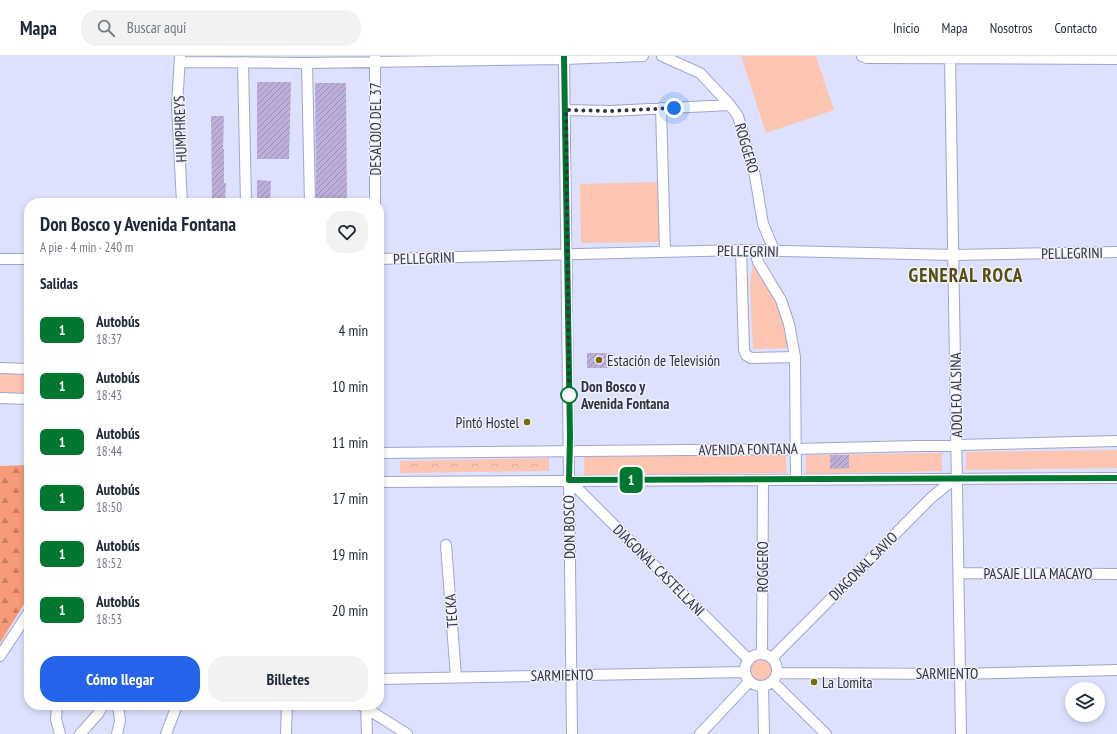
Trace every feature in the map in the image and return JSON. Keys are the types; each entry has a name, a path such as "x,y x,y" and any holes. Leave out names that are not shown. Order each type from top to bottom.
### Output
{"street":[{"path":"180,59 243,62 274,59 307,63 375,59 643,56"},
{"name":"ROGGERO","path":"662,56 700,73 730,105 738,116 744,131 755,176 763,224 775,252"},
{"path":"862,56 867,58 1117,59"},
{"name":"DON BOSCO","path":"564,58 566,110 572,734"},
{"name":"ADOLFO ALSINA","path":"950,58 960,573 961,734"},
{"name":"HUMPHREYS","path":"180,59 177,106 182,198"},
{"name":"DESALOJO DEL 37","path":"375,59 375,198"},
{"path":"243,62 246,198"},
{"path":"307,63 310,198"},
{"path":"566,110 610,111 730,105"},
{"path":"660,108 665,251"},
{"path":"741,250 744,350 746,355 751,358 795,357"},
{"name":"PELLEGRINI","path":"384,259 567,253 741,250 775,252 954,255 1117,252"},
{"path":"755,251 758,262 785,311 790,324 795,357 796,480"},
{"path":"0,259 24,259"},
{"path":"0,368 24,369"},
{"path":"0,398 24,399"},
{"name":"AVENIDA FONTANA","path":"384,453 795,449 1117,441"},
{"name":"AVENIDA FONTANA","path":"384,482 796,480 957,477 1117,478"},
{"name":"DIAGONAL SAVIO","path":"772,658 932,497 957,477"},
{"name":"DIAGONAL CASTELLANI","path":"569,480 749,660"},
{"name":"ROGGERO","path":"762,654 763,480"},
{"name":"TECKA","path":"446,545 456,676"},
{"name":"PASAJE LILA MACAYO","path":"960,573 1117,574"},
{"path":"0,656 24,620"},
{"path":"764,734 771,680 775,662 772,658 762,654 756,655 749,660 745,667 747,677 754,685 771,680"},
{"name":"SARMIENTO","path":"771,680 1117,670"},
{"name":"SARMIENTO","path":"384,679 572,674 747,677"},
{"path":"700,734 747,677"},
{"path":"771,680 826,734"},
{"path":"57,710 56,719 60,734"},
{"path":"80,734 100,710"},
{"path":"116,734 120,721 119,710"},
{"path":"166,734 175,710"},
{"path":"286,734 287,710"},
{"path":"364,710 367,734"},
{"path":"370,710 407,734"}],"green space":[{"path":"741,56 816,56 834,110 766,133"},
{"path":"659,182 660,242 581,243 580,184"},
{"path":"753,263 779,309 788,348 753,349 750,285"},
{"path":"0,374 24,374 24,393 0,392"},
{"path":"1117,450 1117,468 966,470 966,452"},
{"path":"942,453 942,471 806,474 806,455"},
{"path":"786,455 786,473 584,475 584,457"},
{"path":"549,458 549,471 400,473 400,461"},
{"path":"24,465 24,604 0,643 0,466"},
{"path":"762,660 770,663 773,671 770,679 762,682 754,679 751,671 754,663"}],"building":[{"path":"257,82 291,82 289,159 257,159"},
{"path":"315,83 346,83 347,198 316,198"},
{"path":"211,116 224,116 223,149 224,183 226,183 225,198 212,198"},
{"path":"257,180 271,181 270,198 257,198"},
{"name":"Estación de Televisión","path":"587,353 611,353 611,368 587,368"},
{"path":"830,455 849,455 849,468 830,469"}],"bus line":[{"name":"1","path":"564,56 570,437 569,480 796,480 957,477 1117,478"}],"place":[{"name":"Estación de Televisión","path":"599,360"},
{"name":"Don Bosco y Avenida Fontana","path":"569,395"},
{"name":"Pintó Hostel","path":"527,422"},
{"name":"La Lomita","path":"814,682"}],"district":[{"name":"GENERAL ROCA","path":"966,275"}],"route":[{"path":"569,395 566,110 610,111 674,108"}]}
